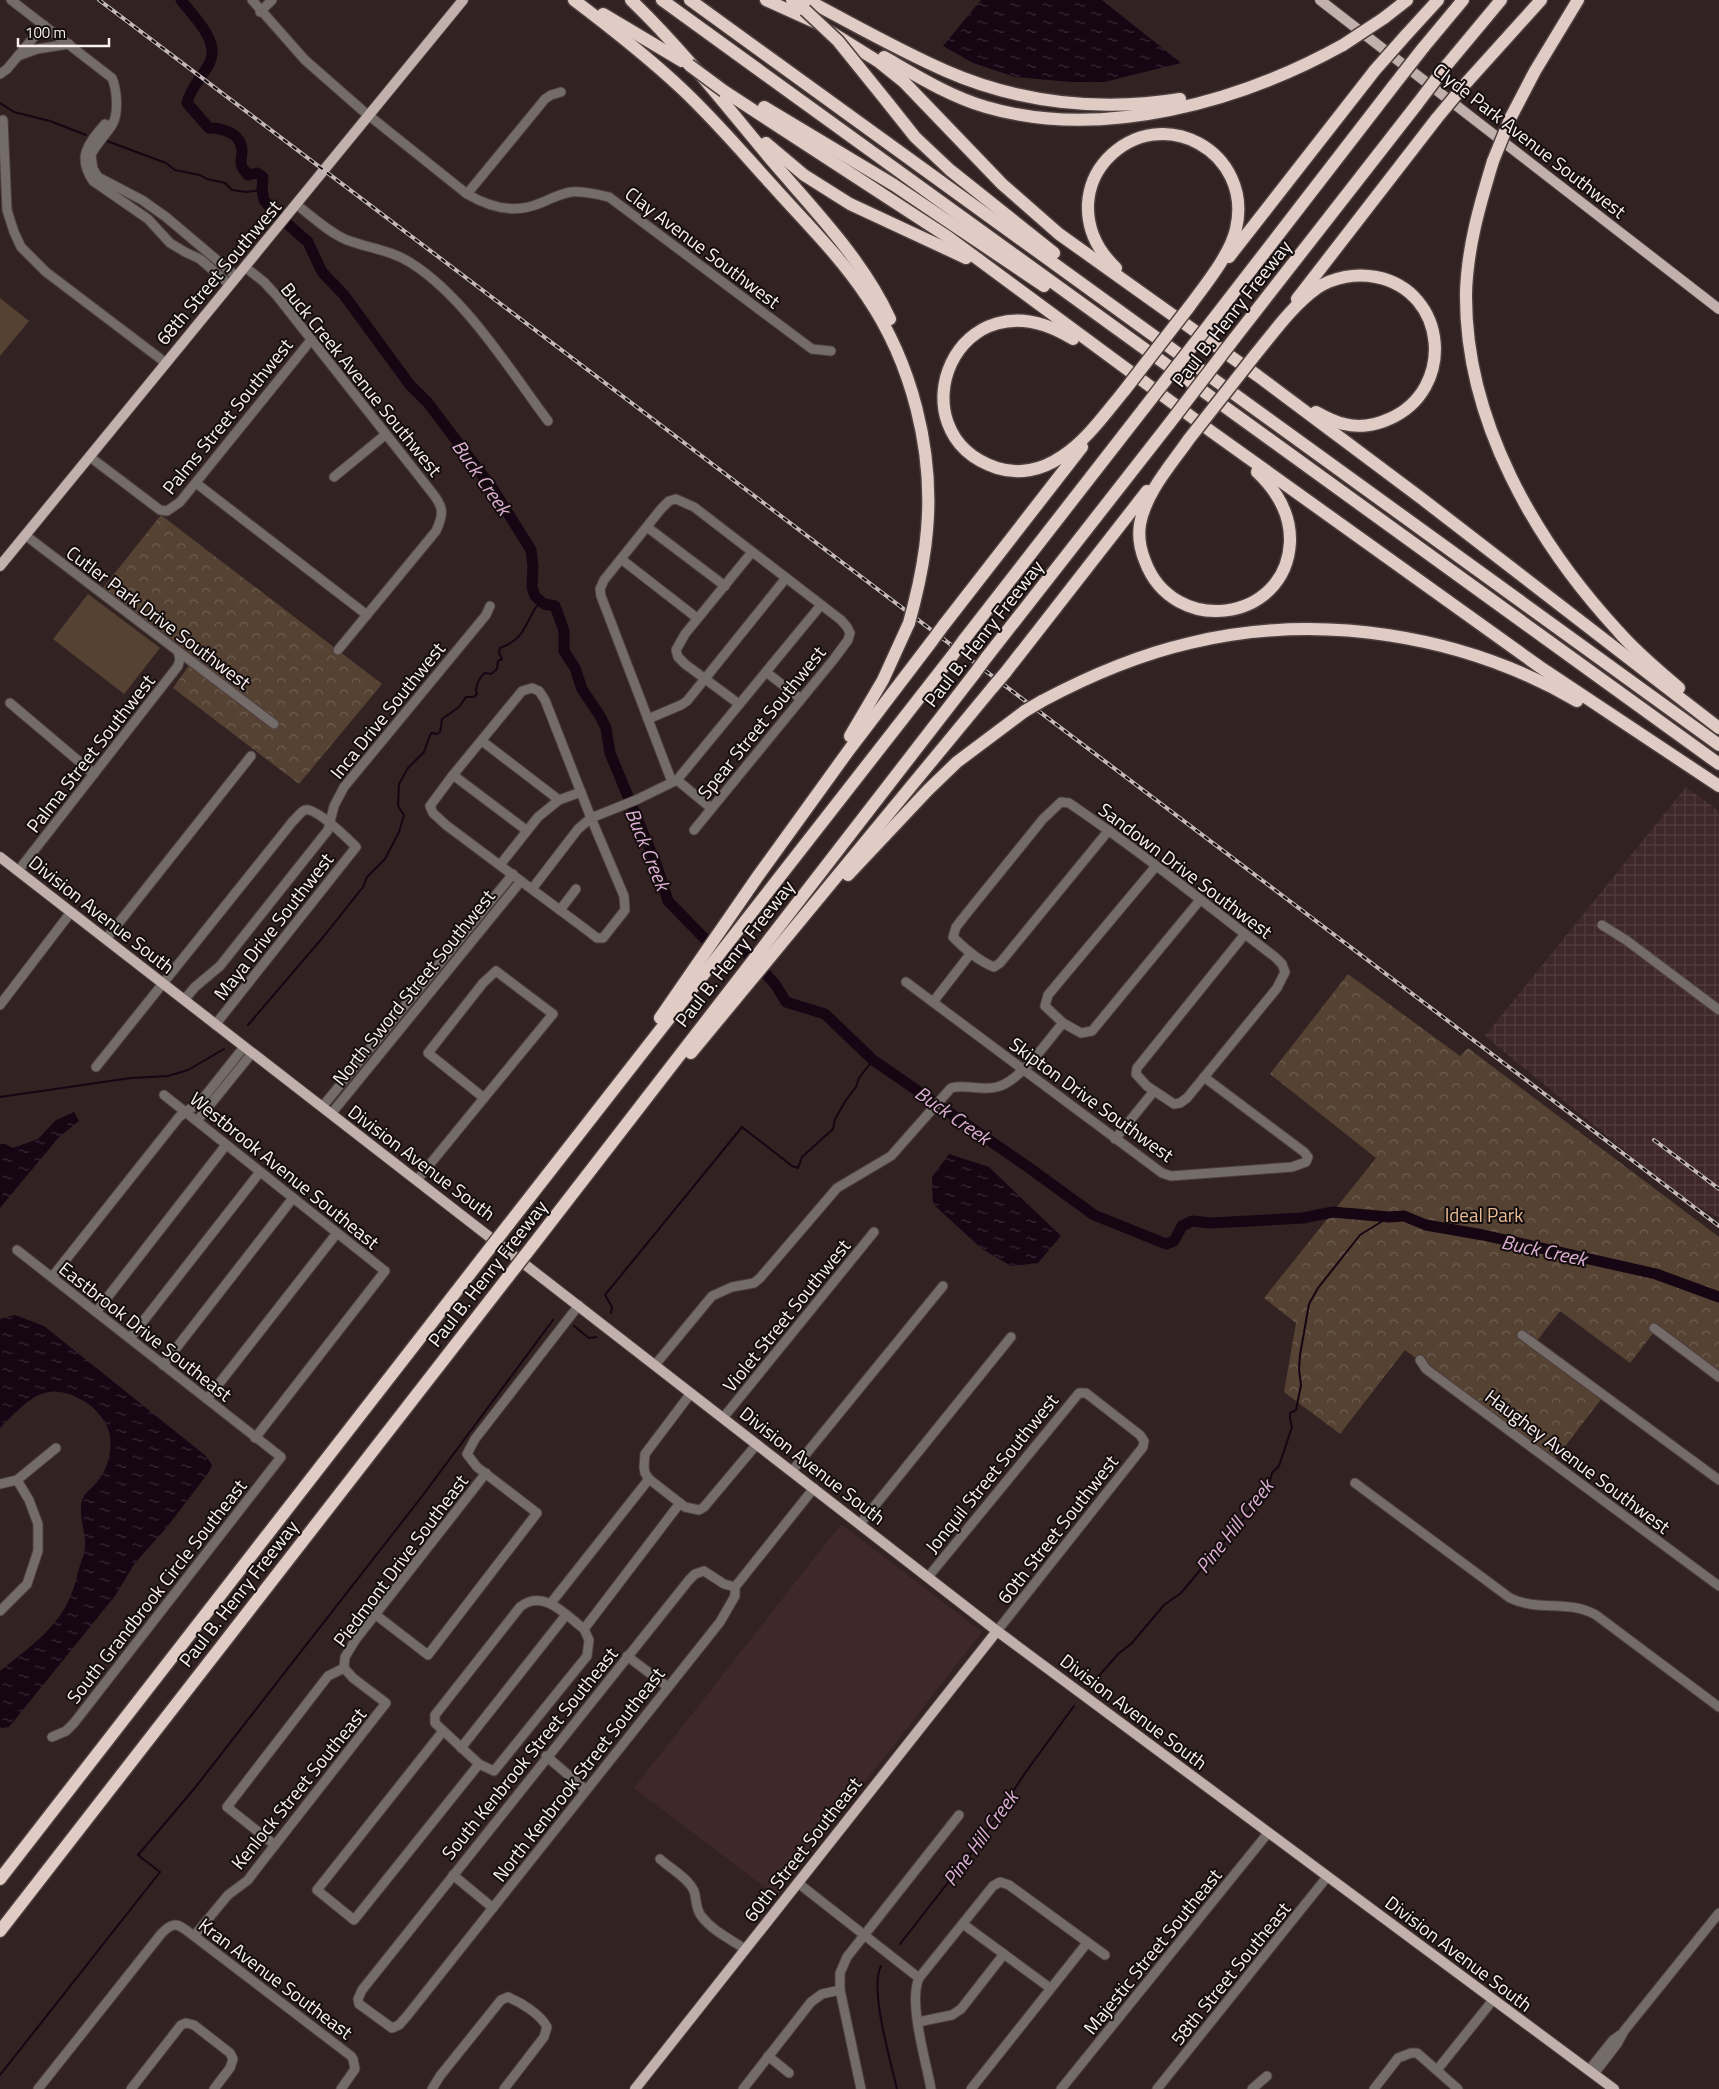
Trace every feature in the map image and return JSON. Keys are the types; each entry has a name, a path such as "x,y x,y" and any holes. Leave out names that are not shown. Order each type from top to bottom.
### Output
{"highway":[{"path":"574,0 631,44 683,90 728,137 855,280 879,315 893,343 913,397 926,464"},
{"path":"581,0 894,185 1076,309 1183,376"},
{"path":"631,0 762,140 804,175 850,204 956,252 1017,290"},
{"path":"662,0 1719,764"},
{"path":"690,0 1719,745"},
{"path":"766,0 805,9 947,71 994,88 1049,101 1101,106 1149,104 1260,83"},
{"path":"792,0 887,68 918,95 977,158 1060,234 1258,376 1421,498 1719,728"},
{"path":"805,9 854,40 947,92 990,108 1032,116 1071,119 1146,114 1217,99 1303,66 1343,45 1407,0"},
{"path":"667,1016 744,896 864,729 1189,307 1375,70 1438,0"},
{"name":"Paul B. Henry Freeway","path":"0,1879 571,1144 578,1128 757,906 1394,85 1463,0"},
{"name":"Paul B. Henry Freeway","path":"0,1931 579,1184 598,1167 696,1039 788,930 986,658 1446,66 1501,0"},
{"path":"696,1039 776,952 788,930 994,687 1190,439 1357,219 1437,118 1541,0"},
{"path":"1578,0 1535,71 1511,116 1493,161 1471,246 1466,292 1466,315 1471,359 1496,442 1522,497 1552,548 1584,592 1619,633 1719,722"},
{"path":"805,9 843,46 915,137 950,170 1153,334"},
{"path":"689,63 840,240 874,288 898,336 914,379 922,415 926,464 927,529 909,623 872,701 758,876"},
{"path":"689,63 724,91 948,237 1017,290 1212,432 1540,667 1719,786"},
{"path":"1167,311 1104,256 1095,241 1089,222 1089,199 1094,179 1099,170 1116,150 1145,136 1164,134 1181,136 1199,143 1215,154 1226,167 1236,192 1238,220 1231,244 1189,307"},
{"path":"1255,355 1310,293 1330,282 1356,275 1379,278 1406,290 1426,314 1434,338 1433,368 1425,390 1406,410 1384,422 1372,425 1345,424 1332,420 1258,376"},
{"path":"1124,391 1091,430 1066,454 1043,467 1024,471 1004,470 982,462 974,456 956,438 945,415 943,402 946,376 957,352 977,332 1003,322 1028,320 1051,327 1126,369"},
{"path":"1190,439 1160,481 1145,507 1140,524 1139,539 1142,555 1157,585 1180,604 1203,611 1233,609 1257,598 1274,583 1287,558 1290,534 1287,516 1278,495 1263,478 1212,432"},
{"path":"788,930 928,790 982,742 1025,711 1073,684 1120,664 1189,643 1247,633 1317,629 1382,634 1440,645 1511,669 1566,694 1676,758"}],"main road":[{"name":"68th Street Southwest","path":"0,566 463,0"},
{"name":"Clyde Park Avenue Southwest","path":"1320,0 1719,309"},
{"name":"Division Avenue South","path":"0,857 579,1305 997,1632 1614,2089"},
{"name":"60th Street Southeast","path":"635,2089 997,1632"}],"street":[{"path":"11,0 112,78 115,85 115,116 107,122 88,146 85,155 93,181 140,213 157,227 170,243 200,259 233,281"},
{"name":"Clay Avenue Southwest","path":"252,0 260,12 305,60 370,116 467,194 483,204 500,208 521,208 570,192 593,193 609,197 812,349 831,351"},
{"path":"260,12 272,0"},
{"path":"0,74 44,25"},
{"path":"17,56 37,49 69,44"},
{"path":"467,194 545,99 550,95 561,92"},
{"path":"3,120 2,158 8,210 14,232 21,247 46,272 166,363"},
{"path":"90,170 105,182 142,200 166,216 233,281"},
{"path":"294,208 332,233 361,246 396,255 411,263 437,282 452,296 483,334 548,421"},
{"path":"157,227 166,216"},
{"name":"Buck Creek Avenue Southwest","path":"245,267 264,282 277,296 438,500 442,508 441,519 436,531 367,615"},
{"name":"Palms Street Southwest","path":"90,457 160,510 167,512 180,502 196,483 311,340"},
{"path":"334,477 385,435"},
{"path":"196,483 367,615 338,650"},
{"path":"532,889 578,829 591,818 636,800 674,781 820,605 683,500 676,498 669,501 604,580 600,589 648,719 674,781 711,808"},
{"path":"648,527 725,586"},
{"name":"Cutler Park Drive Southwest","path":"26,535 274,724"},
{"path":"739,704 678,657 676,650 679,642 752,552"},
{"path":"621,560 698,618"},
{"path":"648,719 682,705 786,578"},
{"name":"Spear Street Southwest","path":"694,830 843,647 850,633 847,627 820,605"},
{"name":"Inca Drive Southwest","path":"184,1000 195,987 220,966 328,830 336,800 344,787 486,615 490,606"},
{"name":"Palma Street Southwest","path":"18,871 178,666 180,658 178,652"},
{"path":"766,672 801,699"},
{"path":"532,688 539,692 545,700 624,896 625,910 619,920 602,938 597,938 446,825 433,813 430,806 482,741 522,691 532,688"},
{"path":"10,703 94,774"},
{"path":"482,741 559,800"},
{"path":"106,939 251,756"},
{"path":"453,775 526,830"},
{"path":"500,864 538,816 559,800 581,792"},
{"name":"Sandown Drive Southwest","path":"971,953 953,937 956,926 1043,820 1061,802 1069,803 1108,830 1245,934 1279,961 1285,972 1277,988 1204,1077"},
{"path":"96,1067 302,811 314,812 331,824"},
{"name":"Maya Drive Southwest","path":"216,1025 356,847 331,824"},
{"path":"933,1002 971,953 979,960 994,967 1000,963 1108,830"},
{"path":"1156,866 1048,995 1044,1006 1063,1023 1081,1033 1092,1031 1200,900"},
{"name":"North Sword Street Southwest","path":"326,1110 513,874"},
{"name":"North Sword Street Southwest","path":"326,1110 521,881"},
{"path":"560,910 576,889"},
{"path":"0,1005 72,912"},
{"path":"1602,924 1719,1010"},
{"path":"1204,1077 1187,1098 1180,1103 1174,1104 1140,1080 1136,1074 1137,1068 1245,934"},
{"path":"417,1180 553,1014 496,971 483,983 428,1053 484,1098"},
{"name":"Skipton Drive Southwest","path":"906,982 1162,1173 1171,1176 1295,1167 1308,1159 1304,1152 1204,1077"},
{"path":"655,1365 712,1296 732,1288 754,1283 760,1278 837,1188 891,1156 945,1093 956,1086 987,1088 997,1087 1006,1083 1024,1069 1063,1023"},
{"path":"52,1278 179,1117 204,1098 248,1050"},
{"path":"197,1121 248,1050"},
{"path":"1115,1139 1154,1091"},
{"name":"Westbrook Avenue Southeast","path":"164,1095 385,1271 255,1438"},
{"path":"96,1312 226,1145"},
{"path":"130,1338 260,1172"},
{"path":"163,1365 293,1198"},
{"name":"Violet Street Southwest","path":"724,1418 874,1232"},
{"path":"207,1399 337,1233"},
{"name":"Eastbrook Drive Southeast","path":"18,1250 281,1457"},
{"path":"792,1471 943,1286"},
{"name":"Piedmont Drive Southeast","path":"276,1845 227,1807 328,1676 344,1668 343,1662 348,1651 486,1473 469,1459 467,1454 469,1447 579,1305"},
{"path":"1654,1328 1719,1377"},
{"path":"1522,1335 1719,1480"},
{"path":"860,1524 1011,1337"},
{"name":"Haughey Avenue Southwest","path":"1420,1360 1433,1374 1719,1586"},
{"path":"691,1393 645,1454 644,1467 649,1479 680,1503 690,1509 699,1510 704,1507 757,1444"},
{"name":"60th Street Southwest","path":"997,1632 1143,1447 1144,1441 1140,1435 1086,1393 1081,1393"},
{"name":"Jonquil Street Southwest","path":"928,1577 1076,1396 1081,1393"},
{"path":"0,1484 17,1480 56,1448"},
{"name":"South Grandbrook Circle Southeast","path":"52,1737 66,1731 74,1723 281,1457"},
{"path":"376,1615 428,1655 537,1513 486,1473"},
{"path":"551,1603 649,1479"},
{"path":"0,1611 27,1584 38,1551 38,1524 29,1500 17,1480"},
{"path":"1355,1483 1510,1598 1522,1604 1572,1606 1591,1612 1719,1707"},
{"name":"North Kenbrook Street Southeast","path":"362,1990 358,1999 359,2004 388,2027 395,2028 407,2016 730,1608 735,1596 735,1587 814,1488"},
{"path":"584,1629 680,1503"},
{"name":"South Kenbrook Street Southeast","path":"362,1990 546,1756 695,1574 704,1571 724,1584 735,1587"},
{"path":"528,1600 551,1603 566,1615 584,1629 589,1640 587,1656 494,1771 479,1764 435,1723 435,1715 520,1607 528,1600"},
{"path":"462,1748 566,1615"},
{"path":"628,1656 668,1687"},
{"name":"Kenlock Street Southeast","path":"194,1936 228,1895 248,1880 386,1704 353,1678 344,1668"},
{"path":"443,1731 318,1890 354,1920 479,1764"},
{"path":"546,1756 586,1790"},
{"path":"861,2089 840,1990 842,1967 864,1935 959,1815"},
{"name":"Majestic Street Southeast","path":"1065,2088 1268,1832"},
{"path":"660,1859 690,1885 694,1892 695,1904 709,1926 745,1949"},
{"path":"453,1875 493,1908"},
{"name":"58th Street Southeast","path":"1157,2089 1327,1877"},
{"path":"931,2089 915,2014 916,1984 993,1886 1000,1882 1010,1885 1105,1955"},
{"path":"798,1883 919,1978"},
{"path":"1591,2072 1616,2046 1624,2031 1719,1913"},
{"name":"Kran Avenue Southeast","path":"38,2089 161,1934 173,1924 178,1925 194,1936 353,2059 355,2064 346,2087"},
{"path":"963,1924 1050,1988"},
{"path":"971,2089 1087,1942"},
{"path":"918,2022 952,2015 961,2009 1004,1954"},
{"path":"743,2089 811,2002 822,1994 840,1990"},
{"path":"432,2089 440,2076 502,2000 508,1997 517,2000 539,2017 547,2027 544,2036 504,2089"},
{"path":"1437,2070 1493,2000"},
{"path":"131,2089 180,2025 186,2023 194,2025 230,2053 233,2059 230,2068 214,2089"},
{"path":"1374,2089 1398,2058 1404,2055 1417,2054 1458,2089"},
{"path":"768,2056 789,2073"},
{"path":"1252,2089 1267,2076"}],"shaded area":[{"path":"1686,787 1719,811 1719,1218 1681,1197 1485,1036"},
{"path":"841,1524 982,1632 776,1896 634,1788"}],"green space":[{"path":"0,298 29,321 0,356"},
{"path":"161,515 382,684 299,784 173,688 195,657 103,588"},
{"path":"88,594 160,648 124,694 53,639"},
{"name":"Ideal Park","path":"1348,974 1460,1056 1468,1048 1719,1237 1719,1371 1658,1327 1630,1363 1560,1311 1533,1346 1602,1398 1553,1462 1405,1350 1340,1434 1284,1392 1296,1323 1264,1298 1376,1158 1270,1074"}],"water":[{"path":"981,0 1102,0 1181,63 1104,82 1071,82 1015,77 973,63 943,46"},
{"path":"74,1112 79,1121 59,1137 0,1208 0,1144 13,1148 38,1139 56,1120"},
{"path":"949,1154 989,1167 1061,1236 1038,1263 1011,1266 982,1249 933,1204 932,1177"},
{"path":"15,1315 44,1326 206,1456 212,1465 209,1472 167,1527 135,1563 115,1596 9,1727 2,1728 0,1727 0,1671 40,1638 58,1619 65,1608 74,1588 85,1549 81,1512 82,1501 86,1493 103,1473 108,1462 110,1443 107,1427 95,1409 73,1395 60,1392 49,1392 29,1400 0,1428 0,1319"}],"waterway":[{"name":"Buck Creek","path":"181,0 203,28 211,45 212,54 210,62 191,92 187,103 209,128 225,130 238,139 242,150 242,168 248,175 257,173 263,177 262,190 264,200 275,213 308,242 322,272 344,295 410,385 428,403 493,489 531,550 533,566 532,587 535,596 544,604 555,606 564,631 564,651 575,668 582,689 606,728 610,753 656,864 668,901 704,938 743,949 775,984 786,1002 825,1014 873,1060 1094,1215 1166,1244 1174,1241 1182,1226 1192,1221 1211,1223 1303,1218 1333,1212 1389,1217 1404,1216 1426,1225 1483,1235 1656,1274 1719,1297"},
{"path":"0,103 14,112 50,121 86,135"},
{"path":"107,141 166,163 175,170 225,183 232,190 246,192 262,190"},
{"path":"248,1025 324,936 363,887 367,877 385,859 399,832 404,815 398,806 399,784 408,768 424,752 430,735 440,732 442,719 459,707 466,697 474,697 477,694 477,686 481,677 485,673 491,674 497,669 498,661 502,659 499,653 500,648 519,637 536,607 544,604"},
{"path":"0,1097 131,1078 168,1076 188,1070 224,1049"},
{"path":"611,1313 612,1307 605,1295 742,1127 792,1166 798,1168 802,1157 833,1129 835,1119 846,1100 856,1087 859,1078 873,1060"},
{"name":"Pine Hill Creek","path":"1091,1685 1118,1654 1131,1644 1164,1605 1181,1593 1254,1506 1270,1481 1272,1473 1279,1466 1292,1427 1290,1413 1296,1410 1301,1385 1300,1355 1309,1304 1318,1288 1360,1235 1389,1217"},
{"path":"0,2075 160,1872 138,1855 194,1789 423,1495 553,1320"},
{"path":"574,1326 589,1338 596,1337"},
{"name":"Pine Hill Creek","path":"900,1944 982,1839 1025,1773 1074,1706"},
{"name":"Pine Hill Creek","path":"881,1966 878,1977 879,2008 897,2089"}],"railway":[{"path":"99,0 1719,1226"},
{"path":"1654,1140 1719,1189"}]}
